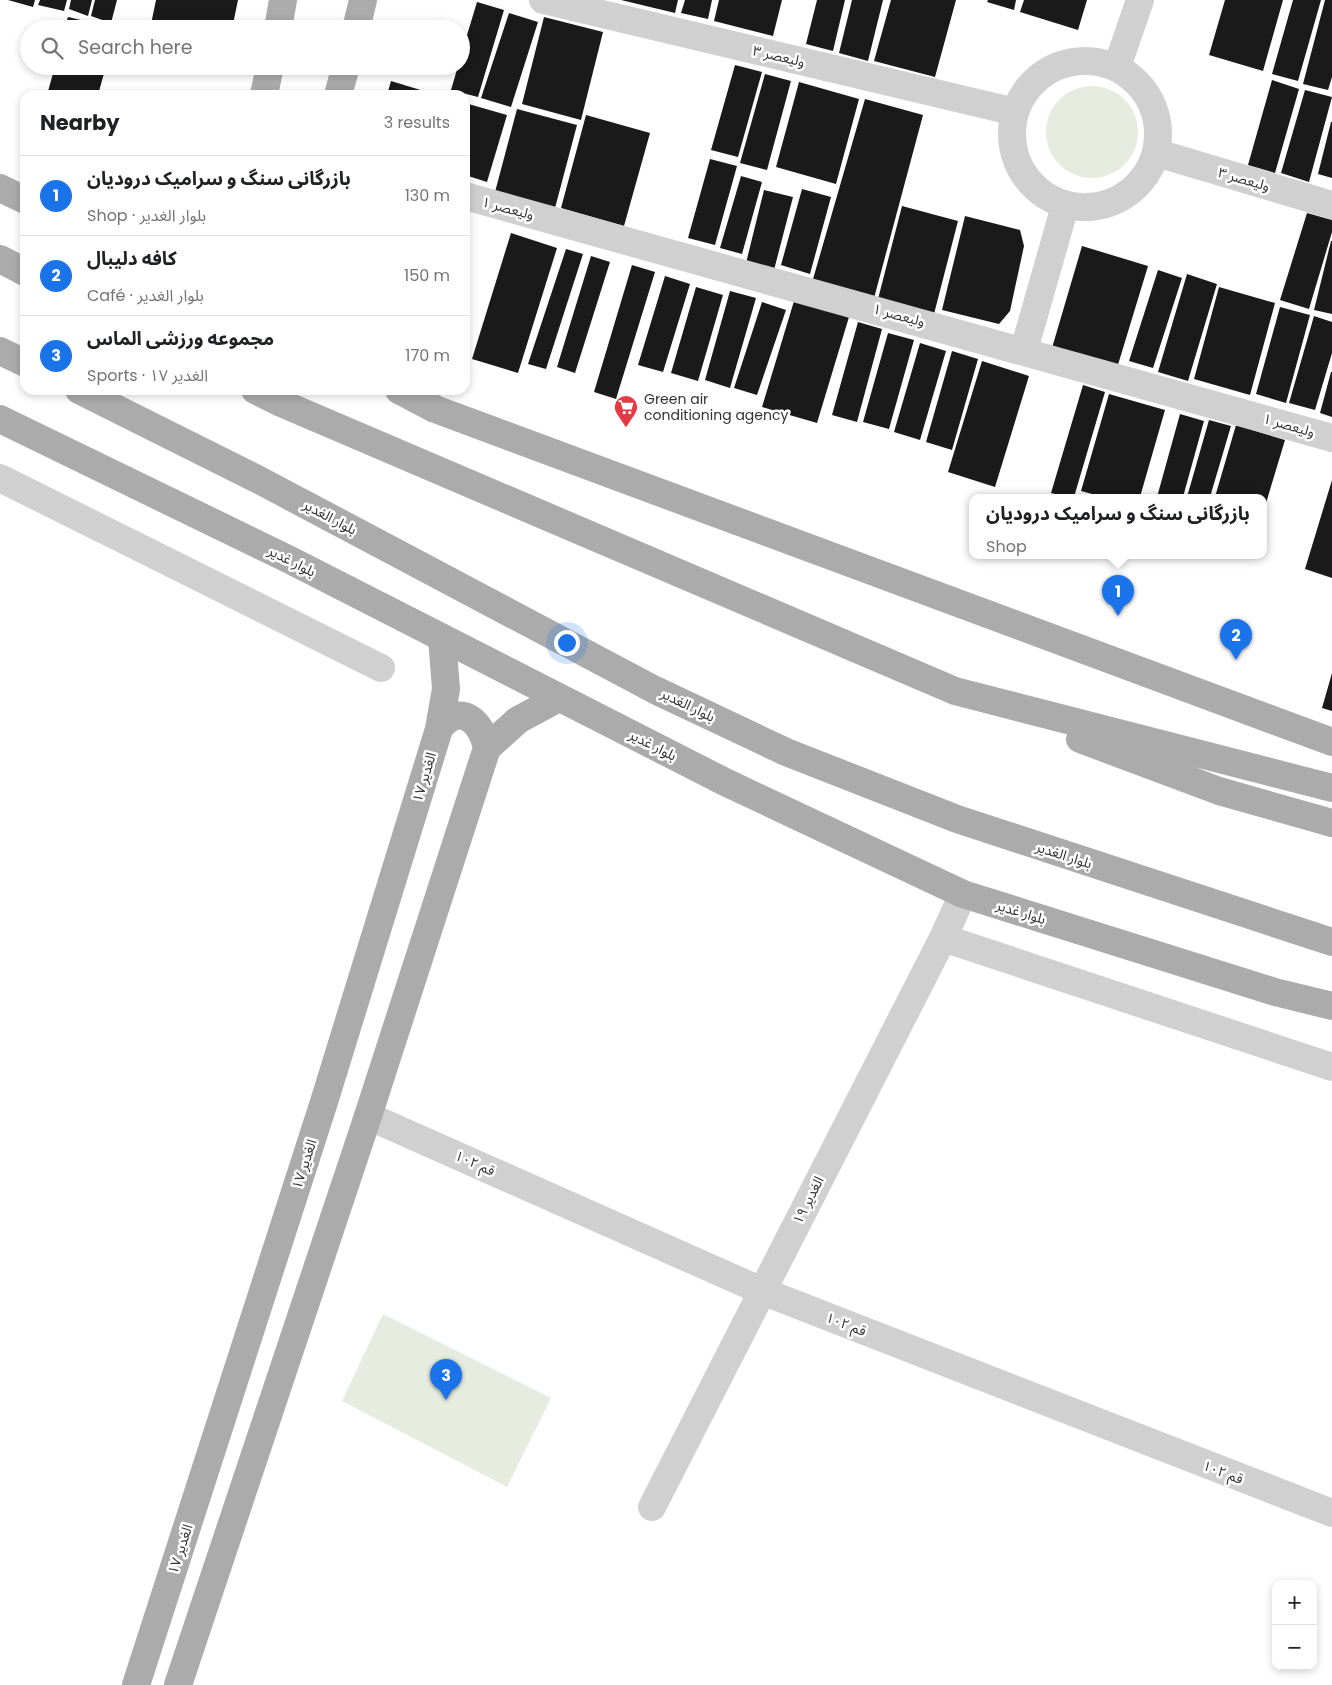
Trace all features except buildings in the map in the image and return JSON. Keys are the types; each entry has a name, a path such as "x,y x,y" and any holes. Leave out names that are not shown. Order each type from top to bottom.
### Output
{"main road":[{"path":"280,20 284,0"},
{"path":"358,20 364,0"},
{"path":"265,90 268,75"},
{"path":"339,90 344,75"},
{"path":"0,188 20,198"},
{"path":"0,259 20,269"},
{"path":"0,351 20,361"},
{"name":"بلوار الغدیر","path":"89,395 261,481 655,690 786,752 957,819 1326,939"},
{"path":"265,395 955,691 1219,792 1332,823"},
{"path":"409,395 435,408 1332,742"},
{"path":"417,395 435,408"},
{"name":"بلوار غدیر","path":"0,419 290,560 725,782 963,894 1276,992 1332,1006"},
{"name":"الغدیر ۱۷","path":"136,1685 324,1102 439,729 446,688 442,638"},
{"path":"955,691 1332,788"},
{"path":"178,1685 368,1116 487,748 518,720 559,698"},
{"path":"439,729 444,721 453,716 472,719 483,731 487,748"}],"street":[{"name":"ولیعصر ۳","path":"543,0 1015,112"},
{"path":"1117,67 1140,0"},
{"path":"1093,60 1117,67 1138,82 1152,103 1159,128 1157,153 1147,175 1132,192 1112,204 1088,208 1065,206 1044,196 1027,180 1016,159 1011,136 1015,112 1026,90 1044,72 1068,62 1093,60"},
{"name":"ولیعصر ۳","path":"1157,153 1332,205"},
{"name":"ولیعصر ۱","path":"470,197 1024,350 1332,438"},
{"path":"1024,350 1065,206"},
{"path":"0,478 381,668"},
{"name":"الغدیر ۱۹","path":"652,1507 944,938 963,894"},
{"path":"944,938 1332,1067"},
{"name":"قم ۱۰۲","path":"368,1116 762,1291 1332,1513"}],"shaded area":[{"path":"1092,86 1110,90 1125,99 1134,114 1138,132 1134,150 1125,165 1110,174 1092,178 1074,174 1059,165 1050,150 1046,132 1050,114 1059,99 1074,90"},
{"path":"383,1314 551,1398 507,1487 342,1401"}],"place":[{"name":"Green air conditioning agency","path":"626,428"},
{"name":"بازرگانی سنگ و سرامیک درودیان","path":"1118,616"},
{"name":"کافه دلیبال","path":"1236,660"},
{"name":"مجموعه ورزشی الماس","path":"446,1400"}]}
